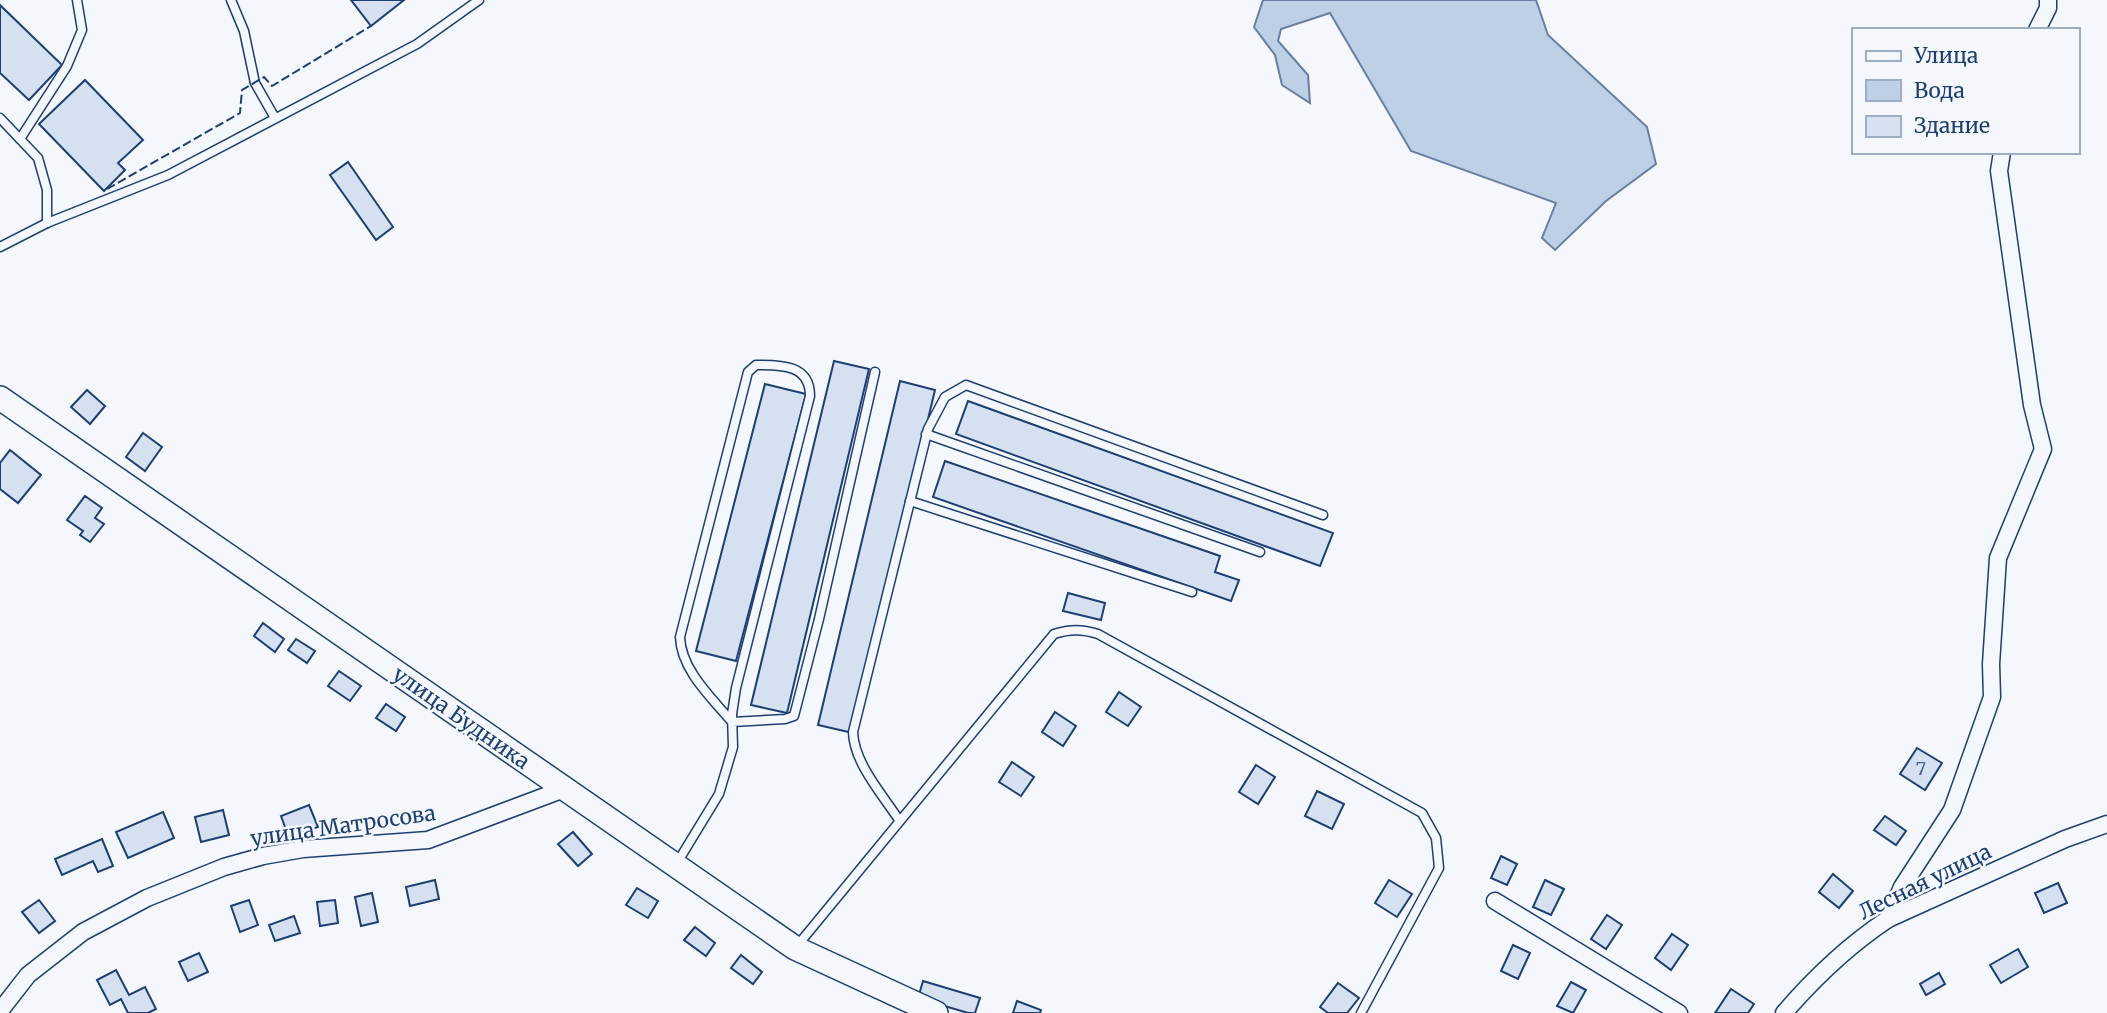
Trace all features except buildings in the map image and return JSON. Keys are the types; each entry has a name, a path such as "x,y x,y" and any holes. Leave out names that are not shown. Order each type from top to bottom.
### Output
{"street":[{"path":"2038,28 2048,8 2048,0"},
{"path":"1888,919 1902,887 1952,810 1992,697 1991,664 1998,558 2043,449 2032,405 1999,171 2002,154"},
{"name":"улица Будника","path":"0,398 795,948 936,1013"},
{"name":"улица Матросова","path":"0,1011 28,975 83,932 147,898 224,867 303,849 428,840 564,789"},
{"name":"Лесная улица","path":"1784,1013 1831,963 1862,936 1888,919 2065,839 2107,824"},
{"path":"1495,901 1679,1013"}],"lane":[{"path":"20,139 67,66 82,30 77,0"},
{"path":"231,0 244,31 255,83 275,118"},
{"path":"0,247 47,222 168,175 417,44 479,0"},
{"path":"0,118 38,158 44,174 47,222"},
{"path":"676,866 719,794 733,747 732,722 736,688 810,396 807,378 802,372 770,365 755,365 748,372 680,638 687,665 732,722"},
{"path":"732,722 785,719 794,716 875,372"},
{"path":"899,820 864,766 854,746 853,732 926,434 945,397 967,385 1323,515"},
{"path":"926,434 1260,552"},
{"path":"910,501 1192,592"},
{"path":"795,948 1054,634 1075,630 1098,634 1422,813 1436,838 1439,868 1361,1013"}],"water":[{"path":"1263,0 1536,0 1548,35 1647,127 1656,164 1606,201 1555,250 1542,238 1556,203 1411,151 1330,13 1281,29 1278,41 1308,75 1310,103 1282,85 1275,55 1254,27"}],"fence":[{"path":"107,189 240,113 242,90 264,77 272,86 371,26"}]}
